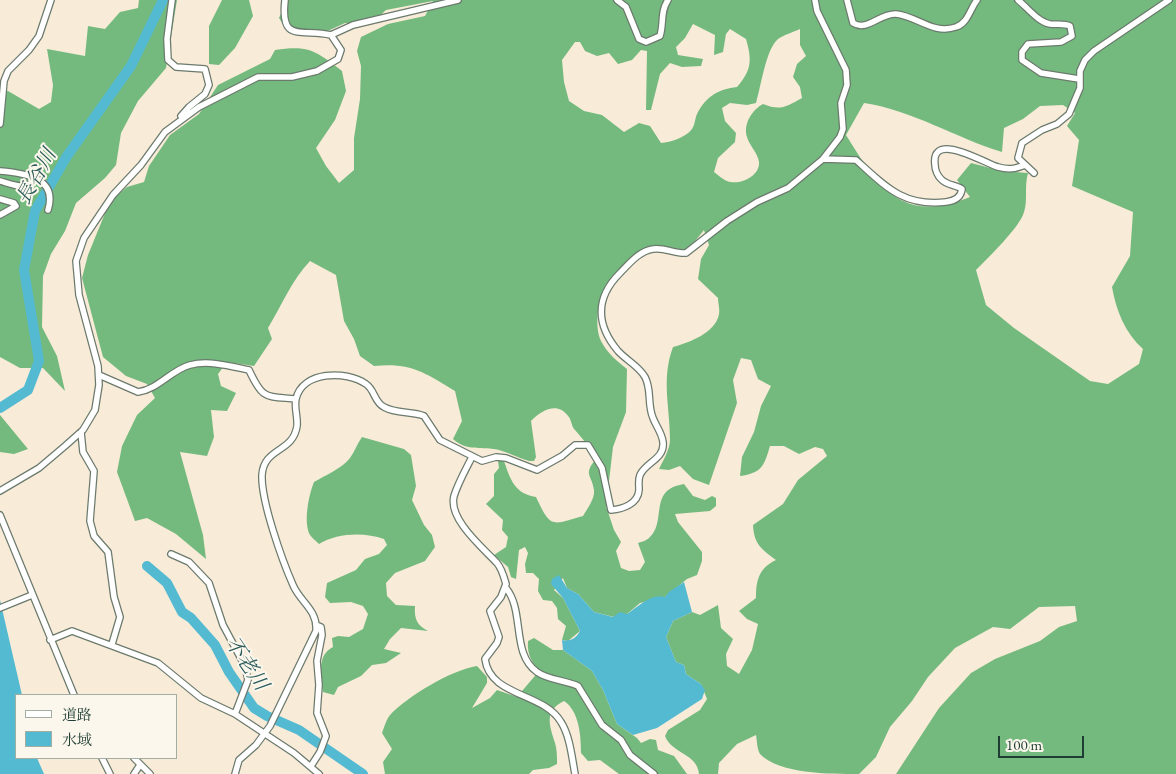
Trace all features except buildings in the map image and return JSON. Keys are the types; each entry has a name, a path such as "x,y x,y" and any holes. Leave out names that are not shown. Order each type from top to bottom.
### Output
{"street":[{"path":"0,124 4,81 8,71 39,36 50,0"},
{"path":"172,0 167,39 168,60 176,67 203,68 209,85 205,94 189,106 179,120"},
{"path":"285,0 285,25 292,32 330,35 353,25 458,0"},
{"path":"616,0 626,7 639,38 646,42 660,36 663,27 662,14 668,0"},
{"path":"235,774 239,760 265,735 312,641 316,625 312,611 293,586 267,509 263,490 262,475 267,459 294,438 298,420 296,399 300,388 307,382 327,374 364,382 369,386 376,401 382,406 424,416 440,440 482,461 496,457 506,458 531,469 538,470 562,456 575,445 588,445 602,468 611,510 628,506 636,499 639,492 642,472 661,454 663,441 652,416 649,385 644,374 618,351 603,329 600,312 607,289 642,253 659,248 679,254 686,253 727,221 757,202 788,188 824,159 842,129 841,103 847,78 843,64 817,11 815,0"},
{"path":"847,0 853,23 858,26 865,25 890,14 900,14 925,25 948,29 958,27 964,22 977,0"},
{"path":"1018,0 1042,22 1064,24 1070,26 1073,31 1072,36 1062,42 1028,44 1022,52 1022,60 1041,73 1079,78"},
{"path":"1034,173 1018,158 1022,143 1064,120 1077,98 1080,88 1079,78 1085,60 1094,51 1169,0"},
{"path":"0,492 39,468 81,432 95,410 99,375 92,337 79,295 76,271 78,252 91,226 112,195 141,165 165,132 179,120 258,76 292,77 317,71 330,65 338,59 341,50 330,35"},
{"path":"824,159 856,160 894,193 919,202 933,203 955,200 962,193 962,189 946,183 937,172 934,163 937,155 942,151 947,149 966,152 996,167 1012,170 1025,165"},
{"path":"0,171 28,174 36,178 49,195 48,210"},
{"path":"0,181 27,187 36,178"},
{"path":"0,199 14,203 16,206 13,210 0,215"},
{"path":"99,375 138,392 156,386 188,365 203,363 225,365 249,370 260,393 265,396 296,399"},
{"path":"81,432 83,452 94,471 90,522 94,536 108,552 114,597 120,617 112,644"},
{"path":"472,457 454,495 454,508 475,541 502,572 506,588 515,609 524,652 533,669 538,673 578,686 602,725 621,740 630,755 654,774"},
{"path":"0,515 74,694"},
{"path":"171,554 189,562 209,583 223,625 246,666 248,680 234,714"},
{"path":"506,588 490,610 499,636 497,644 484,658 485,665 494,680 506,688 550,709 562,722 575,774"},
{"path":"1,608 32,595"},
{"path":"311,766 320,752 326,736 317,713 319,686 317,660 322,635 321,628 316,625"},
{"path":"50,640 72,631 112,644 158,663 201,698 234,714 294,752 320,774"},
{"path":"102,759 110,774"},
{"path":"135,759 150,774"},
{"path":"134,774 140,765"}],"green space":[{"path":"139,0 177,0 166,68 138,101 121,133 116,165 105,178 76,203 65,231 51,254 43,276 42,327 57,356 65,391 43,368 20,368 0,357 0,92 8,91 39,109 51,102 53,85 47,49 85,56 88,26 105,29 120,12 138,8"},
{"path":"222,0 249,0 253,16 235,48 219,65 209,64 209,26"},
{"path":"287,0 1176,0 1176,774 896,774 939,708 971,673 995,659 1040,641 1059,627 1077,621 1075,606 1039,607 1010,629 993,627 955,648 928,677 912,701 890,727 876,757 859,774 805,772 779,766 768,761 760,754 756,735 737,744 719,763 718,774 699,774 694,762 668,742 665,736 668,730 700,710 707,699 701,684 686,674 684,665 676,662 666,637 673,621 692,612 700,615 718,605 721,628 733,639 726,654 727,666 739,674 752,650 758,624 747,619 739,611 756,598 758,580 762,571 776,560 759,546 753,525 783,504 798,480 827,456 823,449 815,447 799,454 784,446 770,446 764,463 758,470 740,476 742,457 754,432 761,406 771,386 758,379 751,360 741,358 733,380 737,403 709,485 693,479 680,466 669,470 659,469 670,444 667,370 673,347 693,340 707,332 717,321 719,314 718,298 698,279 701,259 709,245 704,230 688,250 653,246 627,263 606,285 601,298 597,321 603,345 627,369 626,412 613,447 606,506 614,530 621,542 616,551 621,568 629,571 640,570 645,562 638,543 648,539 654,531 662,499 673,487 684,484 693,496 705,500 712,496 716,498 716,506 710,511 675,514 678,522 702,552 702,561 697,575 687,579 665,597 640,603 627,614 614,617 594,612 578,594 567,588 563,578 554,590 563,598 580,631 568,641 562,640 566,626 558,619 557,608 552,601 543,600 538,591 539,579 533,573 526,573 525,564 528,553 525,547 519,550 516,579 511,577 508,567 494,555 506,547 508,537 502,530 503,520 486,504 494,496 494,474 499,468 498,461 504,461 514,485 523,493 536,497 549,519 558,522 583,516 593,497 594,490 589,472 595,460 586,443 564,411 554,408 544,411 531,421 536,457 534,461 499,450 469,447 458,443 453,439 462,421 455,391 417,370 398,366 374,366 360,356 354,339 344,321 336,275 310,261 292,285 268,328 272,339 254,366 227,362 218,374 221,386 236,393 227,411 211,410 214,437 207,456 180,452 203,535 206,559 176,534 147,518 135,521 117,472 122,446 137,415 155,398 147,384 126,376 103,357 82,278 88,255 110,201 127,187 144,182 149,166 170,135 199,114 218,85 270,59 275,50 296,48 318,54 342,71 346,91 335,120 316,148 326,166 339,183 354,170 354,138 360,99 361,66 357,51 361,37 388,24 425,16 433,1 386,10 371,24 345,23 317,36 289,33 279,18","holes":["693,24 715,35 714,55 723,52 726,34 730,29 746,39 750,59 746,75 737,87 724,90 709,98 697,114 693,127 686,135 673,141 661,143 650,126 639,123 624,132 602,115 584,111 569,101 564,82 562,60 575,42 580,42 585,51 597,56 609,53 618,64 632,60 641,50 647,51 646,110 651,110 660,74 670,63 682,67 701,66 703,59 678,55 676,47 685,38","800,29 800,45 806,56 797,64 793,77 800,87 802,98 783,107 779,108 763,104 755,110 747,122 746,132 758,159 759,167 750,178 741,182 729,182 714,172 718,158 735,142 736,133 725,121 722,108 730,103 747,105 756,103 767,59 774,44 780,38","864,103 917,118 1002,152 1004,128 1023,119 1040,106 1063,105 1075,113 1067,126 1079,140 1072,186 1133,212 1130,256 1112,287 1122,321 1131,336 1143,349 1139,364 1108,384 1090,381 1014,328 986,305 976,270 1003,242 1022,218 1025,207 1028,173 1002,171 971,163 957,180 970,197 947,205 927,207 910,204 895,196 882,185 870,171 846,135"]},
{"path":"0,415 28,449 14,454 0,452"},
{"path":"362,437 404,449 411,455 416,486 412,500 424,525 432,535 435,547 425,561 395,573 386,583 387,596 396,605 415,606 417,621 428,631 401,628 390,639 384,649 401,653 386,663 372,665 361,676 338,687 334,695 323,692 321,666 324,655 333,647 332,638 338,636 349,637 363,629 368,614 363,606 351,602 330,603 325,597 327,583 356,570 365,559 379,554 387,545 384,539 368,535 342,536 319,544 311,536 308,529 308,508 314,482 333,472 346,462"},
{"path":"534,638 553,650 563,650 592,671 603,690 617,724 641,743 650,739 656,740 658,750 674,756 687,774 619,774 600,760 588,761 581,753 580,731 576,717 569,705 564,701 553,709 551,714 550,725 556,748 557,764 549,768 533,770 529,774 385,774 383,762 392,749 382,733 390,715 430,685 467,668 477,666 487,677 487,683 472,708 490,698 497,690 517,697 539,671 532,661 528,650 528,641"}],"water":[{"path":"559,575 567,588 578,594 594,612 613,617 620,612 627,614 640,604 655,597 665,597 684,582 692,612 673,621 666,637 676,662 684,665 686,674 701,684 705,690 702,699 657,728 633,735 617,724 603,690 592,671 563,650 562,640 573,639 580,631 563,598 551,584 552,579"},
{"path":"0,600 22,694 15,694 15,759 37,759 44,774 0,774"}],"waterway":[{"name":"長谷川","path":"0,408 28,390 39,361 24,270 35,211 67,156 131,66 163,0"},
{"name":"不老川","path":"147,566 167,583 182,612 191,618 215,645 229,672 254,708 299,730 363,774"}]}
